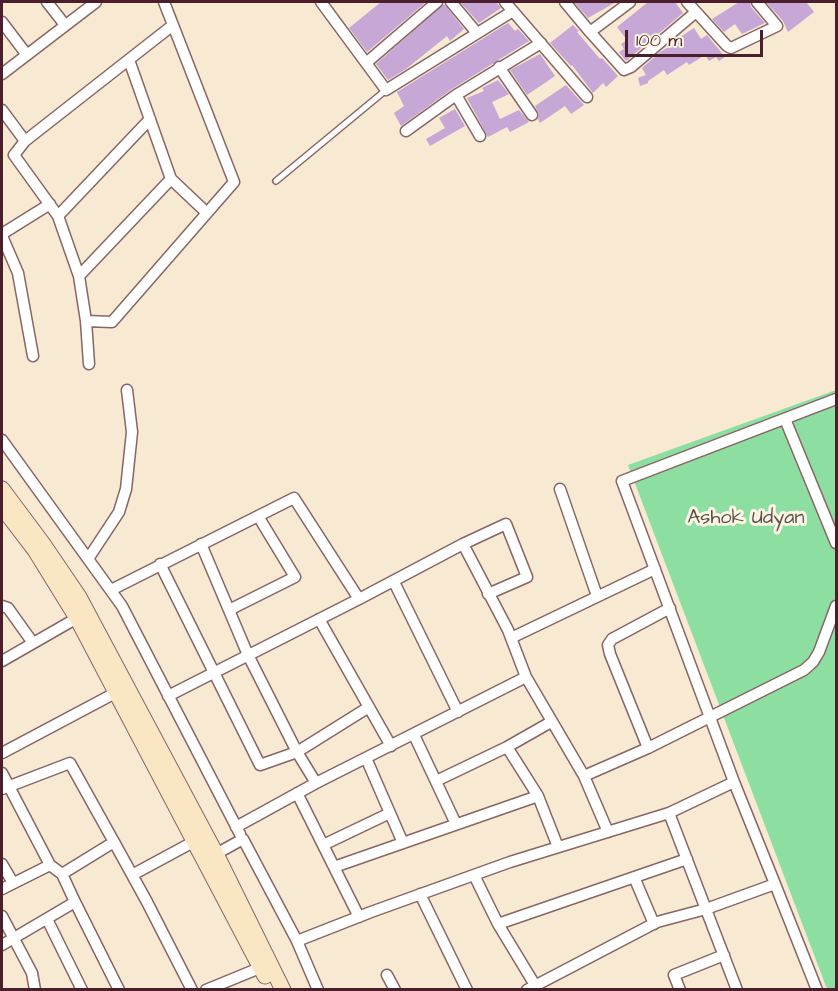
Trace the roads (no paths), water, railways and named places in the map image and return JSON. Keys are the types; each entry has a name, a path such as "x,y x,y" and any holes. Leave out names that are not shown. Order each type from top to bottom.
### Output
{"main road":[{"path":"2,489 79,597 216,854 265,965 272,990"},
{"path":"2,507 35,550 77,618 195,841 265,965 283,990"}],"street":[{"path":"47,2 65,25"},
{"path":"2,74 96,2"},
{"path":"86,321 112,322 234,182 164,2"},
{"path":"366,63 436,2"},
{"path":"451,2 477,33"},
{"path":"505,2 587,97"},
{"path":"565,2 624,70 631,67 696,12"},
{"path":"590,32 630,2"},
{"path":"687,2 731,48 777,26 757,2"},
{"path":"326,3 386,90 513,11"},
{"path":"2,22 27,55"},
{"path":"89,364 86,321 79,276 58,216 14,155 25,141 173,25"},
{"path":"406,131 456,95 541,43"},
{"path":"129,60 171,179 207,213"},
{"path":"499,67 532,115"},
{"path":"456,95 480,136"},
{"path":"2,110 25,141"},
{"path":"58,216 150,119"},
{"path":"79,276 171,179"},
{"path":"33,356 18,273 2,235 50,204"},
{"path":"88,559 119,512 126,489 132,432 128,390"},
{"path":"818,990 734,782 622,481 837,399"},
{"path":"785,418 837,543"},
{"path":"2,440 122,606 297,941 318,990"},
{"path":"560,489 597,596"},
{"path":"111,590 294,498 359,599"},
{"path":"230,610 295,577 258,516"},
{"path":"168,696 506,524 527,577 488,594"},
{"path":"201,544 248,655 297,752 316,783"},
{"path":"463,544 511,638 526,677 584,776 608,832"},
{"path":"160,564 260,765 297,752 369,707"},
{"path":"511,638 655,569"},
{"path":"394,582 458,712"},
{"path":"2,606 8,608 33,643"},
{"path":"584,776 648,748 804,670 819,652 837,606"},
{"path":"648,748 608,645 612,639 670,608"},
{"path":"2,661 77,618"},
{"path":"319,619 391,746"},
{"path":"236,827 316,783 526,677"},
{"path":"2,753 117,692"},
{"path":"436,781 507,747 551,722"},
{"path":"414,735 456,824"},
{"path":"507,747 538,796 558,847"},
{"path":"366,758 403,843"},
{"path":"5,788 70,763 192,990"},
{"path":"2,773 5,788 50,865 62,873 119,990"},
{"path":"297,941 474,875 669,813 734,782"},
{"path":"297,793 359,917"},
{"path":"334,867 538,796"},
{"path":"323,845 390,813"},
{"path":"669,813 737,990"},
{"path":"216,854 243,839"},
{"path":"132,875 195,841"},
{"path":"62,873 114,843"},
{"path":"498,924 687,859"},
{"path":"2,864 13,883"},
{"path":"2,889 50,865"},
{"path":"474,875 534,988 654,924 706,909 776,884"},
{"path":"634,877 654,924"},
{"path":"420,894 467,990"},
{"path":"2,945 75,902"},
{"path":"2,916 32,973 36,990"},
{"path":"47,919 82,990"},
{"path":"680,990 674,975 724,955"},
{"path":"206,990 265,965"},
{"path":"387,975 395,990"}],"lane":[{"path":"276,181 386,90"}],"park label":[{"name":"Ashok Udyan","path":"746,519"}]}
